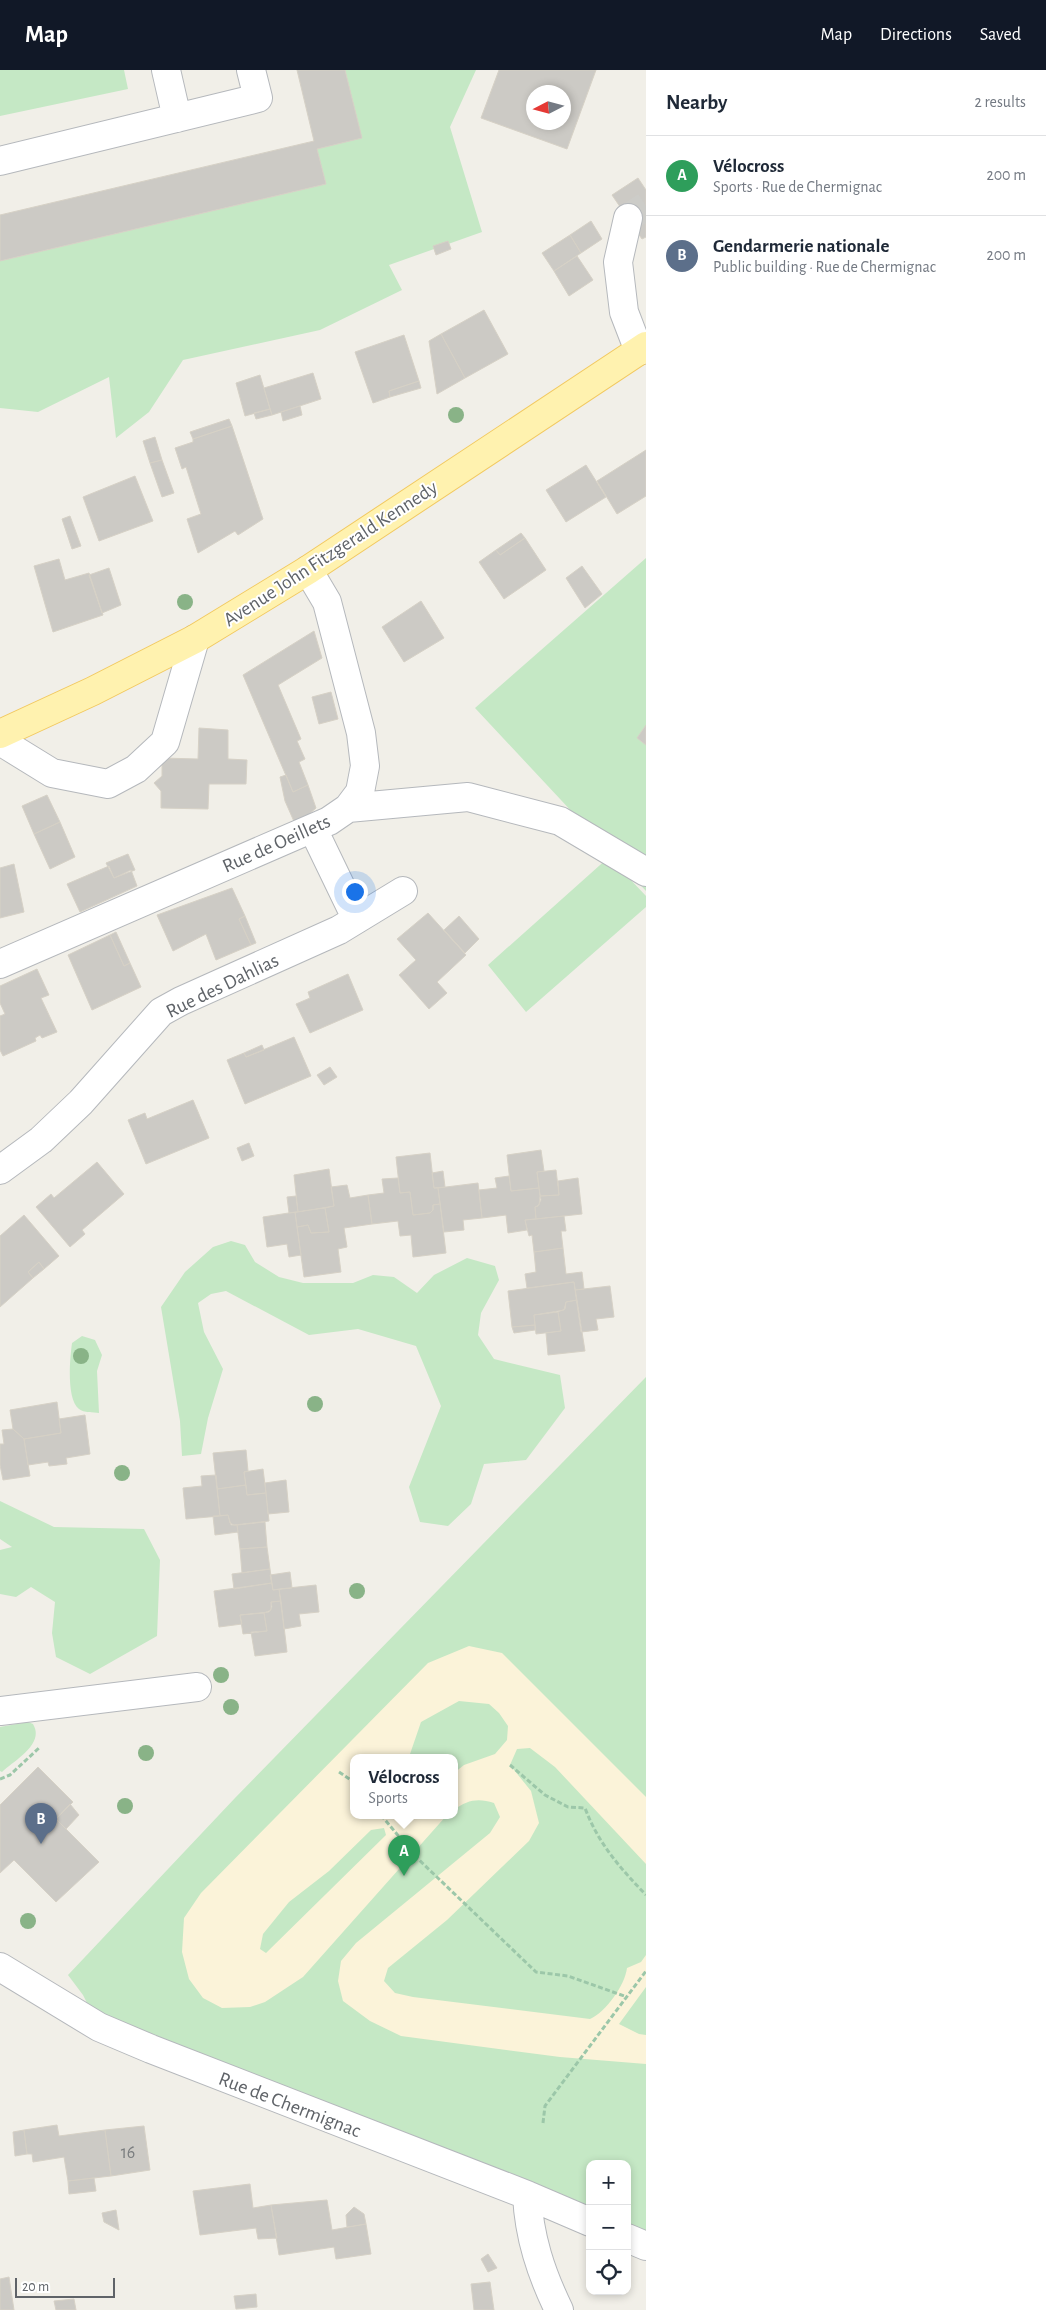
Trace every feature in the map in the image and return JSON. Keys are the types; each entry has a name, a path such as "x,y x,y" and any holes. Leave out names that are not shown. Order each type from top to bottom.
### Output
{"main road":[{"name":"Avenue John Fitzgerald Kennedy","path":"0,734 93,691 194,639 308,570 642,348"}],"street":[{"path":"166,70 177,118"},
{"path":"0,161 258,98 251,70"},
{"path":"628,218 618,262 624,312 642,348"},
{"name":"Rue de Oeillets","path":"0,964 313,829 348,808 360,792 364,766 361,733 327,602 308,570"},
{"path":"0,741 52,773 108,784 129,773 136,769 165,742 194,639"},
{"path":"348,808 468,797 560,821 646,872"},
{"path":"313,829 356,918"},
{"name":"Rue des Dahlias","path":"0,1170 41,1140 61,1121 161,1012 181,1000 339,930 402,892"},
{"path":"0,1711 197,1687"},
{"name":"Rue de Chermignac","path":"0,1968 99,2027 142,2046 527,2195 586,2220"},
{"path":"527,2195 528,2221 532,2241 540,2267 559,2310"},
{"path":"631,2240 646,2246"}],"path":[{"path":"0,1779 10,1775 39,1748"},
{"path":"510,1765 545,1795 568,1807 585,1808 592,1826 618,1866 646,1895"},
{"path":"339,1772 350,1779"},
{"path":"384,1819 416,1858 536,1972 568,1976 626,1997"},
{"path":"543,2123 545,2106 646,1971"}],"green space":[{"path":"0,70 124,70 128,89 0,116"},
{"path":"345,70 476,70 450,127 482,232 389,265 402,290 320,330 183,360 149,412 116,438 109,377 38,412 0,408 0,261 326,184 317,149 361,138"},
{"path":"646,558 646,891 475,708"},
{"path":"609,857 646,896 646,907 526,1012 488,965"},
{"path":"231,1241 245,1245 255,1262 279,1277 303,1283 353,1283 373,1275 394,1277 417,1293 434,1275 467,1258 495,1266 499,1280 481,1313 478,1335 494,1359 560,1375 565,1408 526,1460 484,1464 471,1504 448,1526 420,1522 409,1487 441,1406 416,1346 358,1329 309,1335 226,1291 211,1294 198,1303 204,1332 223,1369 208,1418 201,1454 182,1456 180,1421 161,1307 185,1272 213,1247"},
{"path":"82,1336 95,1340 102,1355 97,1371 99,1413 86,1412 79,1409 72,1397 70,1358 72,1343"},
{"path":"646,1377 646,2242 631,2236 631,2160 586,2160 586,2218 99,2027 83,1995 68,1975 235,1798"},
{"path":"0,1501 54,1527 144,1529 160,1560 157,1636 90,1674 56,1657 52,1633 55,1602 31,1587 16,1597 0,1594 0,1550 12,1547 0,1539"},
{"path":"28,1722 33,1724 36,1731 32,1745 21,1757 2,1772 0,1771 0,1727"}],"sand":[{"path":"469,1646 502,1653 646,1797 646,1864 555,1767 530,1748 517,1749 510,1765 531,1791 539,1823 529,1841 447,1920 388,1968 384,1981 395,1993 413,1997 590,2019 614,1997 623,1982 627,1968 641,1962 646,1955 646,1987 619,2024 639,2034 646,2035 646,2064 560,2057 401,2036 370,2021 343,2001 338,1981 341,1961 356,1943 490,1833 500,1817 494,1803 473,1801 458,1807 458,1770 464,1765 495,1754 507,1740 508,1726 499,1713 489,1704 459,1701 421,1722 410,1754 350,1754 350,1819 443,1819 303,1977 265,2002 250,2007 222,2008 203,1998 189,1979 182,1952 184,1918 201,1893 428,1663","holes":["384,1828 386,1835 266,1953 260,1949 263,1934 289,1902 329,1871 371,1830"]}],"building":[{"path":"297,70 345,70 362,138 317,149 326,184 0,261 0,215 314,141"},
{"path":"499,70 596,70 567,149 481,118"},
{"path":"638,178 646,190 646,237 642,239 612,195"},
{"path":"591,221 602,239 581,253 570,235"},
{"path":"570,235 581,253 554,271 542,253"},
{"path":"448,241 451,249 436,255 433,246"},
{"path":"577,256 593,280 569,296 554,271"},
{"path":"484,310 508,354 465,378 441,334"},
{"path":"441,334 465,378 437,394 429,341"},
{"path":"404,335 419,381 389,391 390,397 373,403 355,352"},
{"path":"313,373 321,399 272,415 264,388"},
{"path":"260,375 270,409 245,416 236,383"},
{"path":"419,381 421,388 390,397 389,391"},
{"path":"300,406 302,415 283,421 281,412"},
{"path":"270,409 272,415 256,419 254,413"},
{"path":"229,419 232,426 193,439 190,432"},
{"path":"232,426 263,519 238,535 235,531 198,553 187,519 201,514 186,467 182,469 175,448 193,442 193,439"},
{"path":"155,437 162,460 150,463 143,441"},
{"path":"646,450 646,496 617,514 597,481"},
{"path":"162,460 174,493 162,497 150,463"},
{"path":"586,465 606,497 566,522 546,490"},
{"path":"135,476 153,521 99,541 83,497"},
{"path":"70,516 81,546 72,549 62,519"},
{"path":"521,533 525,538 500,555 496,550"},
{"path":"525,538 546,570 504,599 479,562 496,550 500,555"},
{"path":"59,559 65,580 89,573 103,615 53,632 34,566"},
{"path":"582,566 602,594 585,608 566,578"},
{"path":"109,568 121,605 102,613 89,575"},
{"path":"421,601 444,638 404,662 382,627"},
{"path":"314,631 322,658 278,685 301,739 297,741 305,759 299,762 308,785 293,792 243,675"},
{"path":"331,692 338,719 319,724 312,697"},
{"path":"646,725 646,745 637,738"},
{"path":"199,728 228,730 228,759 247,760 246,784 209,784 208,809 161,808 161,791 154,783 162,776 162,758 198,759"},
{"path":"286,775 293,792 308,785 316,808 296,826 285,801 280,777"},
{"path":"47,795 60,822 34,834 22,806"},
{"path":"60,822 75,857 50,869 34,834"},
{"path":"128,854 135,870 114,878 106,863"},
{"path":"14,864 24,912 0,918 0,868"},
{"path":"109,866 114,878 131,870 137,886 80,912 67,884"},
{"path":"232,888 245,916 239,919 251,945 216,960 206,934 173,951 157,915"},
{"path":"428,913 466,955 437,982 447,993 429,1009 399,975 416,960 397,939"},
{"path":"245,916 256,943 251,945 239,919"},
{"path":"459,916 479,939 465,953 444,930"},
{"path":"116,932 130,963 124,966 110,935"},
{"path":"110,935 124,966 130,963 141,987 92,1010 68,955"},
{"path":"37,969 49,995 41,998 57,1032 42,1038 40,1035 35,1038 36,1041 3,1056 0,1050 0,1016 5,1014 0,1003 0,986"},
{"path":"348,974 363,1010 310,1033 296,1004 310,998 308,992"},
{"path":"294,1037 311,1076 245,1104 227,1060 244,1053 246,1057"},
{"path":"262,1045 264,1050 246,1057 244,1053"},
{"path":"330,1067 337,1077 324,1085 317,1075"},
{"path":"193,1100 209,1138 146,1164 128,1120 145,1113 147,1119"},
{"path":"249,1143 254,1156 242,1161 237,1148"},
{"path":"541,1150 544,1171 537,1172 539,1188 511,1191 507,1155"},
{"path":"430,1153 434,1188 438,1188 440,1204 433,1205 433,1210 430,1213 413,1215 410,1192 400,1193 396,1157"},
{"path":"97,1162 124,1194 82,1230 85,1234 70,1247 36,1207 51,1194 54,1198"},
{"path":"329,1169 334,1206 298,1212 294,1175"},
{"path":"556,1170 559,1195 540,1196 537,1172"},
{"path":"443,1171 445,1187 434,1188 432,1173"},
{"path":"509,1176 511,1191 539,1188 541,1200 538,1206 535,1207 536,1219 525,1220 527,1230 508,1233 506,1215 482,1218 479,1190 497,1188 495,1178"},
{"path":"398,1178 400,1193 410,1192 413,1215 430,1213 433,1210 433,1205 440,1204 446,1253 413,1257 411,1235 400,1236 398,1221 372,1224 368,1195 384,1193 382,1179"},
{"path":"578,1178 582,1214 536,1219 535,1207 539,1205 540,1196 559,1195 558,1181"},
{"path":"478,1183 482,1218 463,1220 464,1230 444,1232 438,1188"},
{"path":"347,1185 350,1198 368,1195 372,1224 344,1228 347,1247 338,1249 341,1272 304,1277 297,1227 308,1225 311,1233 329,1232 325,1208 334,1206 331,1187"},
{"path":"296,1196 298,1212 289,1213 287,1197"},
{"path":"325,1208 329,1232 311,1233 308,1225 297,1227 295,1212"},
{"path":"295,1212 301,1255 289,1257 287,1244 267,1247 263,1217"},
{"path":"24,1215 59,1256 44,1269 39,1262 28,1272 33,1278 0,1307 0,1236"},
{"path":"564,1216 566,1231 561,1231 563,1248 534,1252 532,1235 529,1236 525,1220"},
{"path":"563,1248 566,1274 582,1272 584,1289 575,1290 574,1282 527,1288 525,1274 536,1272 534,1252"},
{"path":"39,1262 44,1269 33,1278 28,1272"},
{"path":"574,1282 577,1300 566,1302 564,1310 534,1315 535,1325 512,1327 508,1291"},
{"path":"610,1286 614,1317 596,1319 598,1330 581,1332 575,1290"},
{"path":"577,1300 585,1351 548,1355 546,1333 561,1331 558,1312 565,1309 566,1302"},
{"path":"558,1312 561,1331 536,1334 534,1315"},
{"path":"535,1325 535,1330 514,1333 512,1327"},
{"path":"57,1402 61,1433 24,1439 13,1429 10,1410"},
{"path":"85,1415 90,1454 66,1458 67,1464 49,1466 48,1462 28,1465 24,1439 61,1433 59,1419"},
{"path":"13,1429 24,1439 30,1476 3,1480 0,1465 0,1444 4,1444 2,1430"},
{"path":"246,1450 248,1471 244,1472 246,1485 217,1489 213,1453"},
{"path":"263,1469 266,1493 247,1495 244,1472"},
{"path":"216,1475 220,1516 186,1519 183,1488 202,1486 201,1476"},
{"path":"286,1480 289,1512 268,1514 265,1483"},
{"path":"246,1485 247,1495 266,1493 269,1521 234,1525 230,1523 228,1515 220,1516 217,1489"},
{"path":"228,1515 231,1525 237,1525 238,1532 215,1535 213,1516"},
{"path":"265,1522 267,1547 240,1549 237,1525"},
{"path":"267,1547 270,1569 242,1573 240,1549"},
{"path":"270,1569 272,1583 234,1589 232,1574"},
{"path":"290,1572 292,1588 273,1590 270,1575"},
{"path":"272,1583 273,1590 279,1589 281,1601 271,1602 272,1607 269,1612 240,1615 242,1624 219,1627 214,1591"},
{"path":"316,1585 319,1612 299,1614 301,1626 284,1629 279,1589"},
{"path":"281,1601 287,1652 255,1656 251,1632 267,1631 264,1613 271,1610 271,1602"},
{"path":"264,1613 267,1631 243,1634 240,1615"},
{"path":"38,1767 73,1802 56,1819 99,1862 56,1902 14,1860 0,1873 0,1805"},
{"path":"70,1804 79,1815 66,1829 56,1819"},
{"path":"57,2125 59,2136 105,2130 111,2176 68,2181 64,2157 33,2162 32,2154 27,2154 24,2130"},
{"path":"144,2126 150,2170 111,2176 105,2130"},
{"path":"24,2130 27,2154 15,2156 13,2132"},
{"path":"94,2178 96,2191 69,2194 68,2181"},
{"path":"250,2184 253,2208 271,2205 277,2238 258,2239 256,2228 200,2235 193,2191"},
{"path":"327,2200 332,2230 366,2224 371,2254 336,2259 334,2247 279,2255 271,2205"},
{"path":"354,2207 364,2214 366,2224 347,2227 346,2215"},
{"path":"116,2210 119,2230 104,2222 102,2213"},
{"path":"488,2254 497,2268 488,2272 481,2259"},
{"path":"9,2277 14,2310 0,2310 0,2279"},
{"path":"490,2282 494,2310 474,2310 471,2284"},
{"path":"256,2294 257,2307 236,2309 234,2296"},
{"path":"74,2299 76,2310 56,2310 54,2301"}],"tunnel":[{"path":"628,218 646,206"}],"place":[{"name":"Gendarmerie nationale","path":"41,1844"},
{"name":"Vélocross","path":"404,1876"}]}
